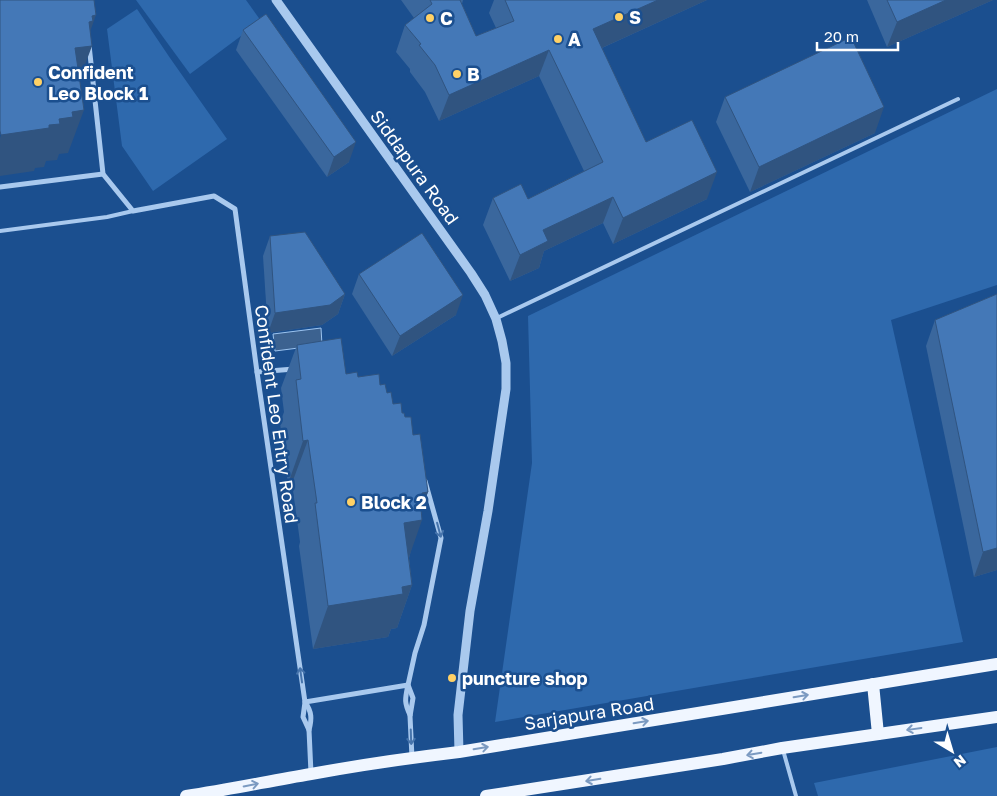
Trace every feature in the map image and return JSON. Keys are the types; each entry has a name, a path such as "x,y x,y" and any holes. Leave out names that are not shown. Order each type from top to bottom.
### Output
{"main road":[{"name":"Sarjapura Road","path":"186,796 311,774 459,752 997,664"},
{"path":"873,684 878,734"},
{"path":"486,796 782,748 997,717"}],"street":[{"name":"Siddapura Road","path":"276,0 471,273 485,295 496,319 502,341 506,363 505,398 488,511 470,611 458,715 459,752"},
{"path":"88,39 103,174 133,211"},
{"path":"0,187 103,174"},
{"name":"Confident Leo Entry Road","path":"133,211 214,196 234,209 306,702 303,717 309,730 311,774"},
{"path":"257,372 296,368"},
{"path":"412,758 410,716 413,698 408,686 424,625 441,538 424,477"},
{"path":"306,702 408,686"}],"lane":[{"path":"496,319 958,99"},
{"path":"0,231 107,217 133,211"},
{"path":"782,748 796,796"}],"shaded area":[{"path":"136,0 246,0 261,21 190,74"},
{"path":"137,9 227,139 153,191 122,146 107,29"},
{"path":"997,89 997,285 891,320 963,642 495,722 532,463 528,316"},
{"path":"321,328 322,345 275,351 273,334"},
{"path":"997,747 997,796 818,796 814,783"}],"building":[{"name":"Confident Leo Block 1","path":"0,0 94,0 96,15 92,16 93,21 89,22 92,46 75,48 84,110 72,112 73,117 59,119 60,124 49,125 49,128 1,135"},
{"path":"430,0 460,0 476,36 514,21 505,0 658,0 593,29 646,142 692,120 717,172 623,218 613,197 543,230 548,241 520,255 493,198 521,184 528,199 603,162 549,50 449,95 435,65 405,25 432,4"},
{"path":"887,0 946,0 897,22"},
{"path":"266,14 356,142 334,157 243,30"},
{"path":"851,37 884,107 759,167 725,97"},
{"path":"305,232 345,294 330,305 275,313 270,236"},
{"path":"422,233 463,295 400,336 359,274"},
{"path":"997,294 997,548 983,552 935,320"},
{"name":"Block 2","path":"341,338 346,374 357,372 358,377 379,374 380,385 385,384 387,393 391,392 393,404 401,403 402,413 404,413 405,417 411,417 413,435 420,434 428,492 422,493 422,497 420,497 422,520 404,523 412,585 402,587 403,594 328,606 308,440 303,441 296,380 301,379 297,345"}],"place":[{"name":"S","path":"619,17"},
{"name":"C","path":"430,18"},
{"name":"A","path":"558,39"},
{"name":"B","path":"457,74"},
{"name":"Confident Leo Block 1","path":"38,82"},
{"name":"Block 2","path":"351,502"},
{"name":"puncture shop","path":"452,678"}]}
